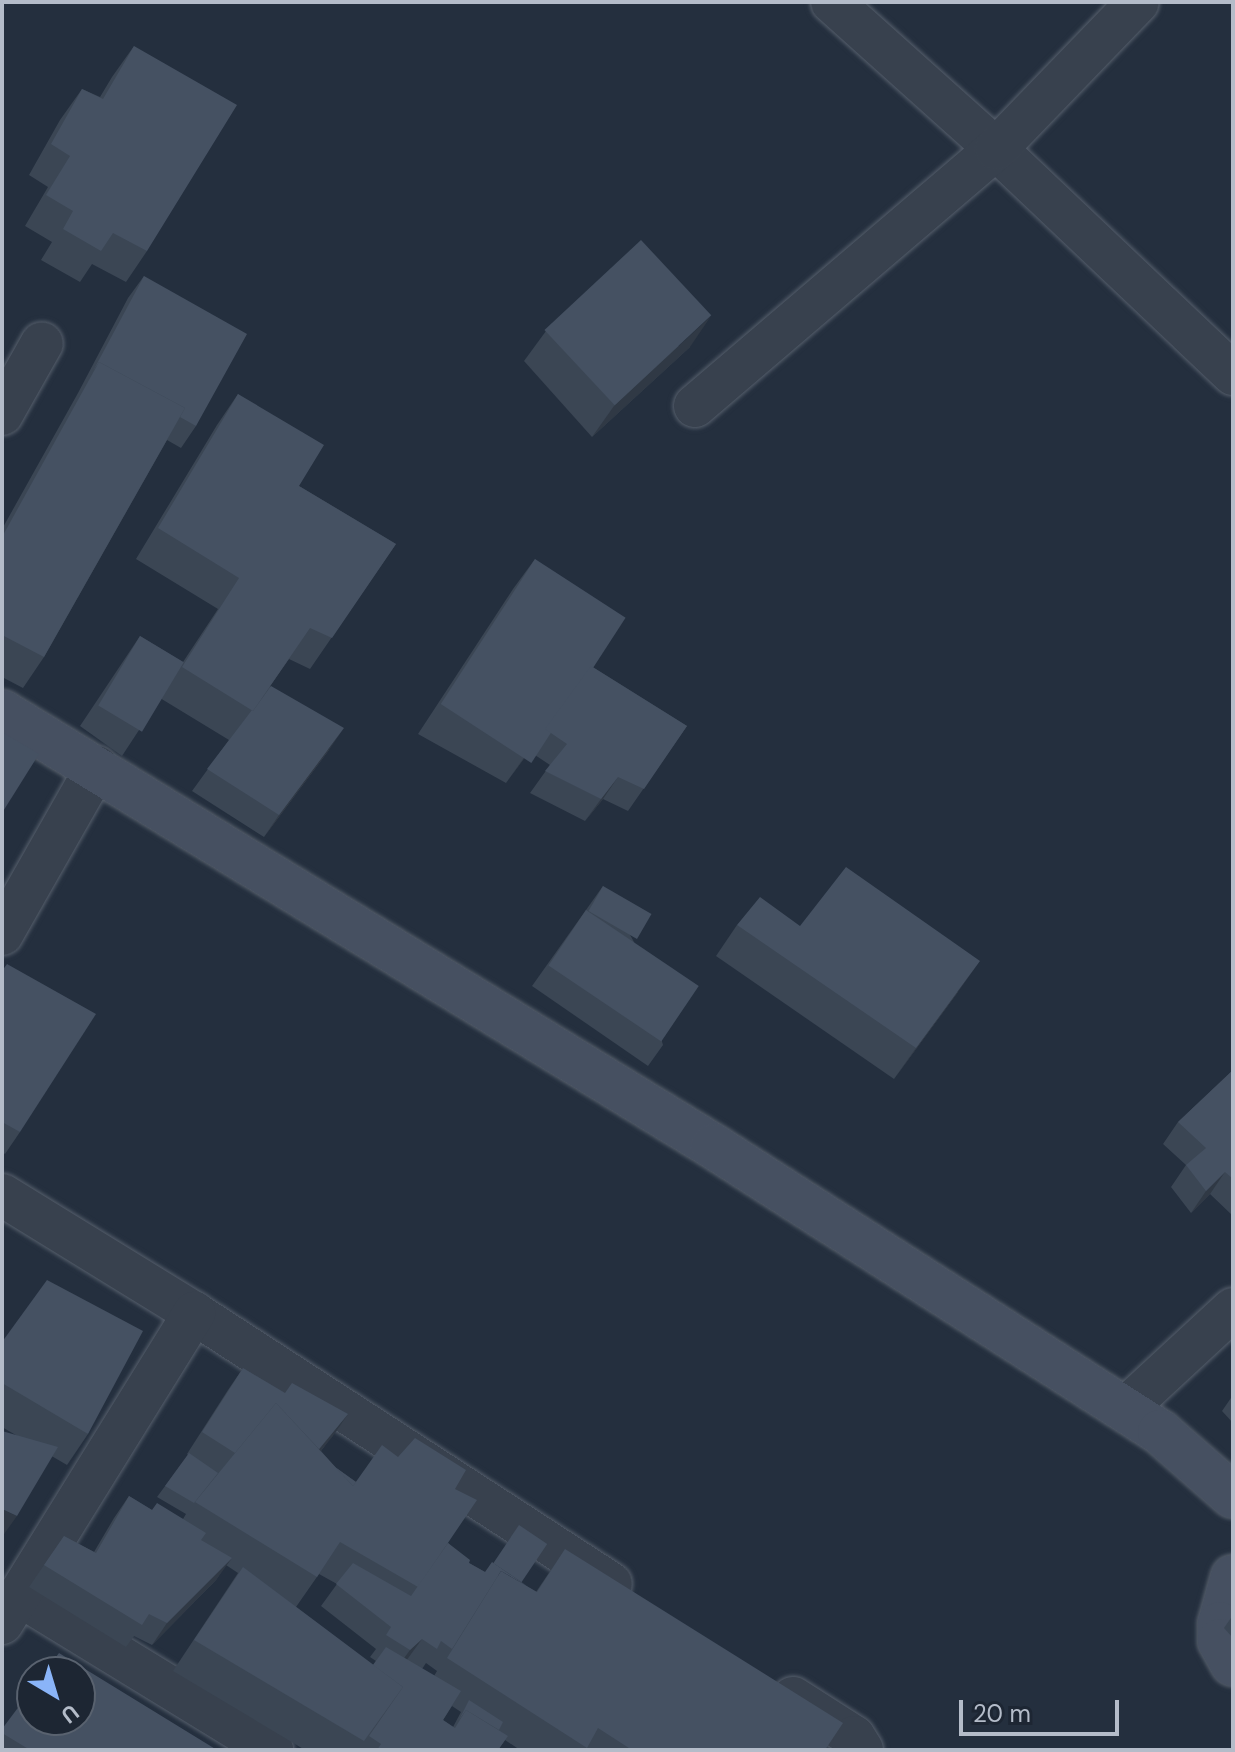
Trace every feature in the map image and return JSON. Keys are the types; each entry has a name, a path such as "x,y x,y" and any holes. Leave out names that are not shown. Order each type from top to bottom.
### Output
{"street":[{"path":"832,2 996,149 1233,374"},
{"path":"695,406 834,284 996,149 1138,2"},
{"path":"2,414 42,343"},
{"path":"2,712 97,767 713,1146 1125,1409 1205,1468 1233,1496"},
{"path":"2,934 97,767"},
{"path":"2,1195 194,1313 645,1606"},
{"path":"1125,1409 1233,1309"},
{"path":"194,1313 10,1609 272,1750"},
{"path":"1233,1577 1220,1624 1220,1641 1233,1664"},
{"path":"766,1682 854,1737 862,1750"}],"building":[{"path":"134,46 237,105 147,251 113,233 101,251 63,229 73,211 46,195 70,156 51,144 82,89 103,99"},
{"path":"641,240 711,315 615,405 544,330"},
{"path":"144,276 247,334 196,426 180,417 185,408 99,362 93,371"},
{"path":"99,362 185,408 44,657 2,635 2,537"},
{"path":"238,394 324,445 299,486 396,544 332,638 310,628 253,711 182,667 239,578 158,528"},
{"path":"535,559 626,618 531,763 441,704"},
{"path":"140,636 184,662 142,732 98,705"},
{"path":"591,666 687,726 644,789 618,777 601,799 545,771 567,744 545,729"},
{"path":"271,686 344,728 279,815 207,769"},
{"path":"2,732 39,754 2,813"},
{"path":"846,867 980,961 916,1048 737,925 760,897 800,926"},
{"path":"603,886 651,914 637,939 588,911"},
{"path":"586,910 699,986 661,1042 549,966"},
{"path":"7,964 96,1014 20,1132 2,1122 2,971"},
{"path":"1233,1070 1233,1179 1225,1172 1206,1191 1186,1165 1206,1148 1178,1122"},
{"path":"47,1280 143,1331 88,1434 2,1383 2,1342"},
{"path":"243,1368 285,1393 292,1383 348,1414 319,1449 276,1403 235,1453 202,1432"},
{"path":"276,1403 353,1486 382,1445 398,1457 415,1438 466,1470 455,1489 477,1500 418,1587 340,1542 317,1577 195,1502"},
{"path":"2,1431 58,1447 17,1516 2,1509"},
{"path":"189,1453 218,1473 194,1503 165,1486"},
{"path":"335,1467 356,1482 353,1486"},
{"path":"129,1496 152,1510 157,1503 206,1533 201,1540 232,1558 167,1623 149,1614 142,1625 44,1565 64,1536 96,1553"},
{"path":"519,1525 547,1544 521,1582 493,1563"},
{"path":"448,1543 470,1560 469,1563 485,1572 492,1562 527,1586 501,1571 452,1649 441,1641 437,1649 422,1639 410,1650 386,1635 391,1627 336,1584 353,1563 411,1596"},
{"path":"565,1549 843,1723 825,1750 632,1750 598,1728 587,1748 447,1658 501,1571 537,1592"},
{"path":"243,1567 403,1687 364,1741 194,1640"},
{"path":"386,1647 461,1691 443,1720 455,1728 466,1710 508,1736 498,1750 377,1750 381,1744 369,1736 403,1687 373,1665"},
{"path":"96,1676 217,1750 30,1750 2,1733 16,1710 16,1736 96,1736"},
{"path":"469,1700 503,1722 499,1730 466,1710 459,1720"}]}
